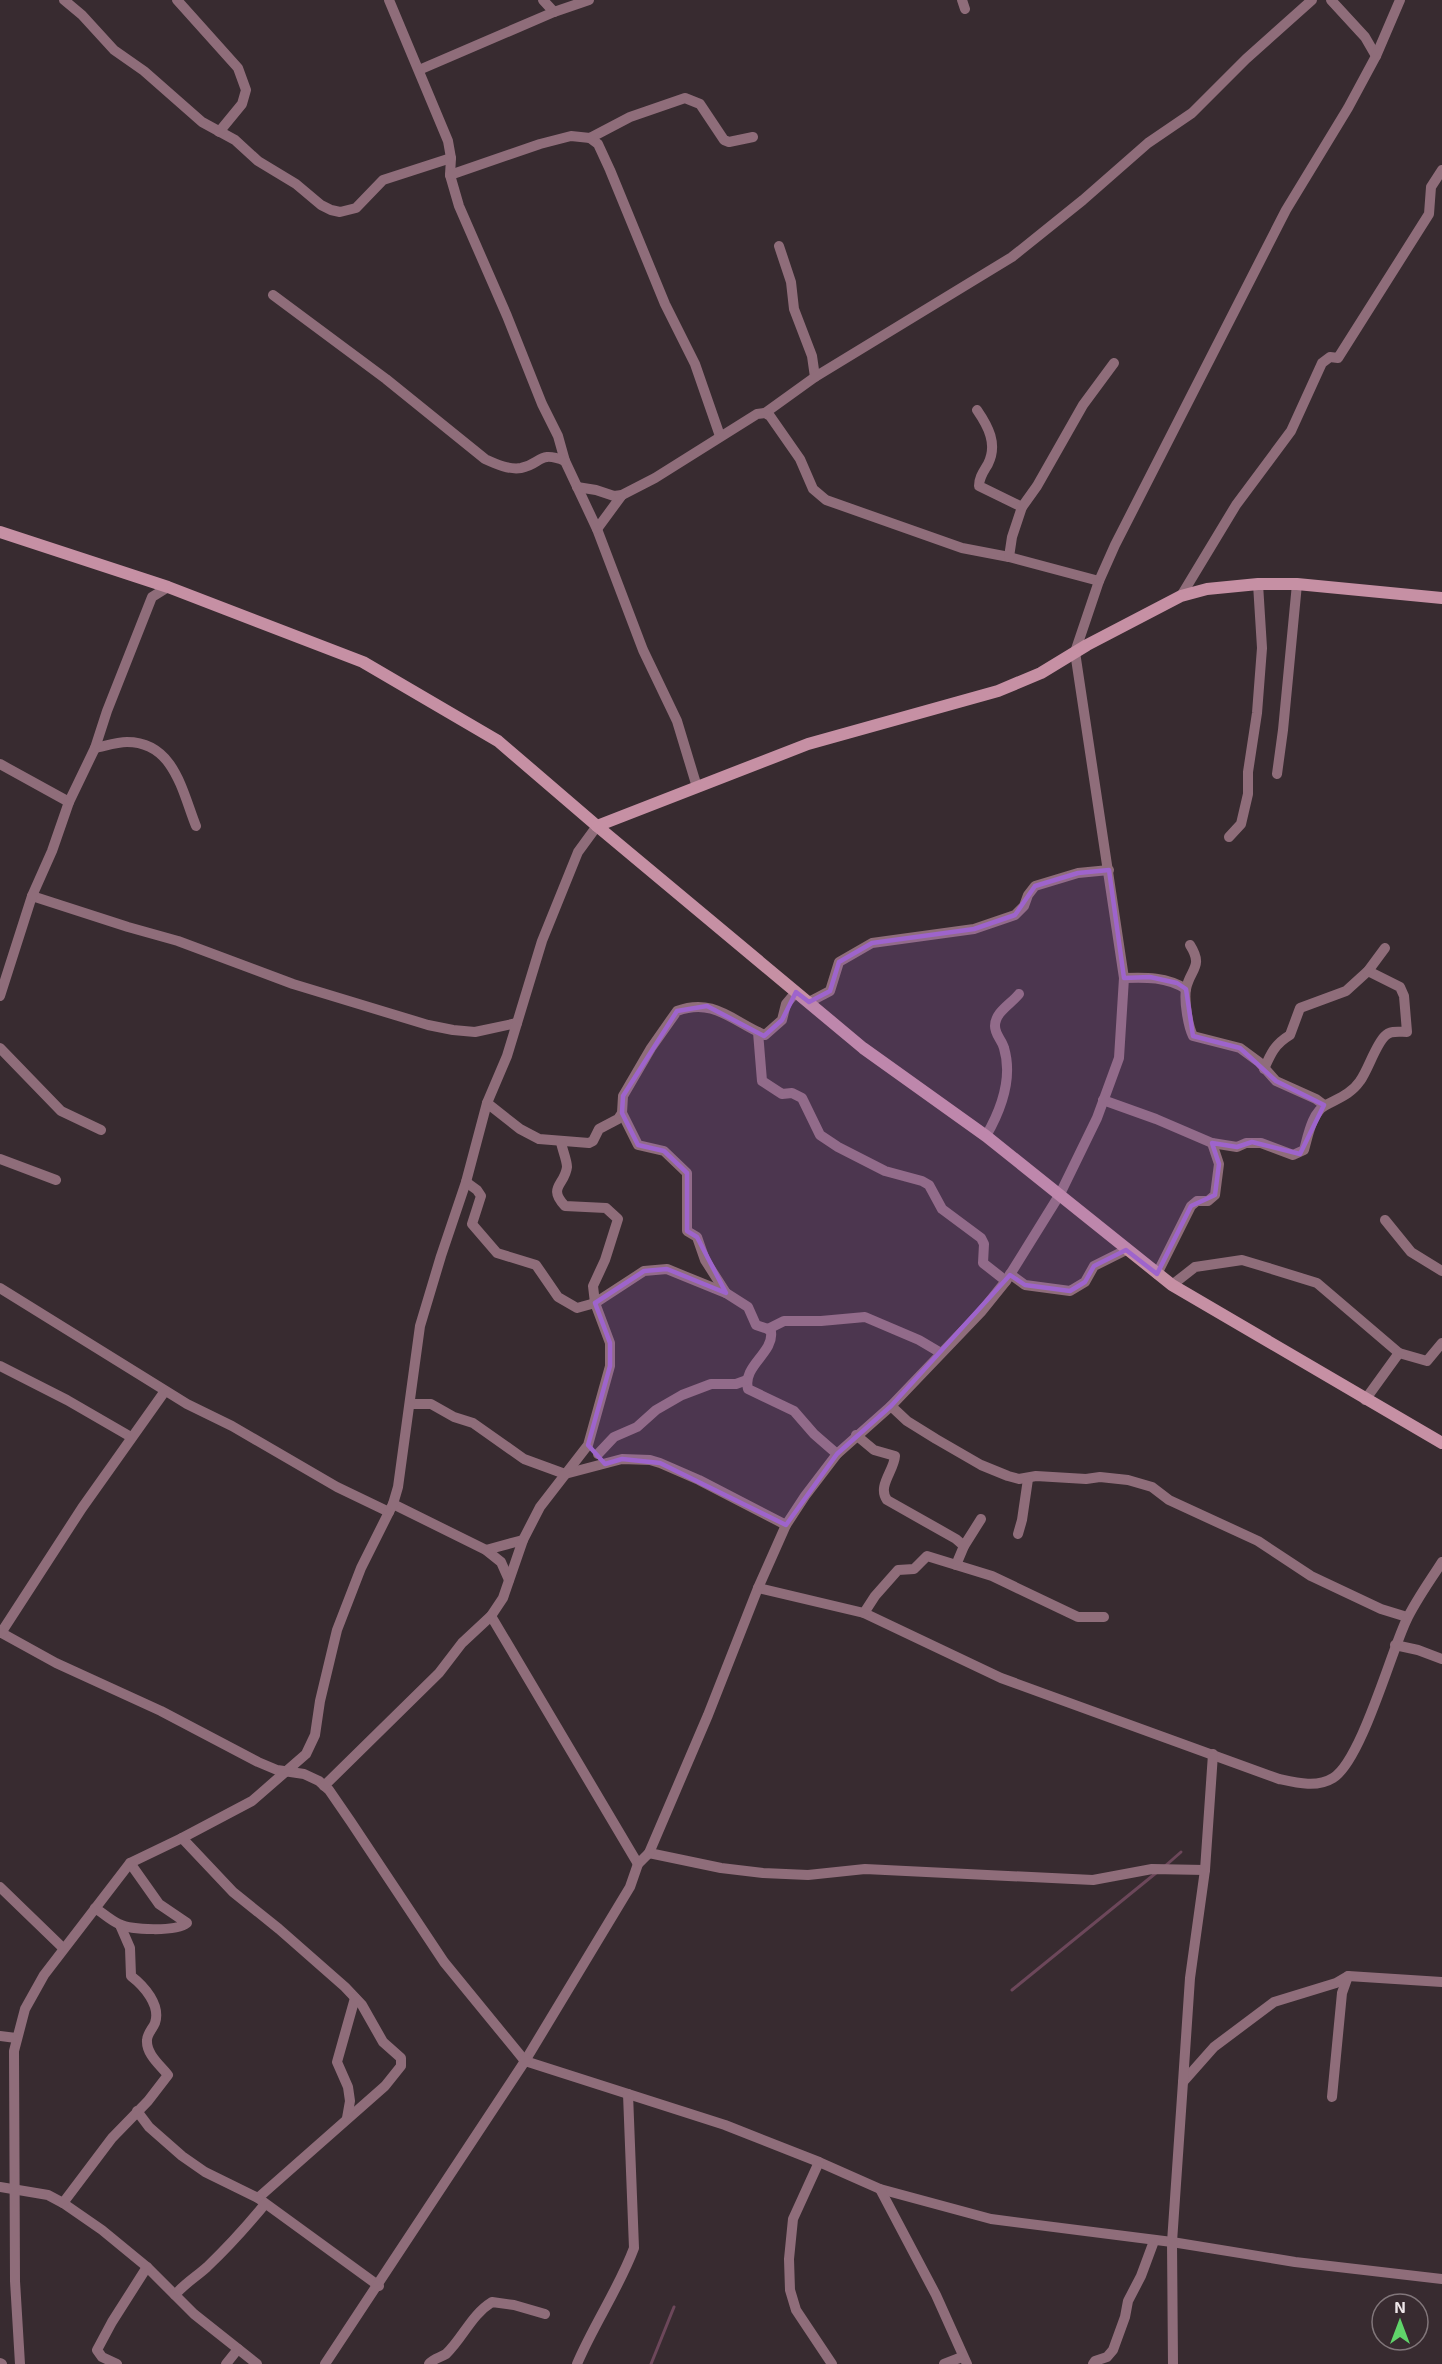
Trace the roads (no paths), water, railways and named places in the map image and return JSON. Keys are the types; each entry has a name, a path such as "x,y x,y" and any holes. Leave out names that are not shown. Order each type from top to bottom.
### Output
{"main road":[{"path":"0,532 168,587 363,662 498,741 863,1048 986,1136 1157,1274 1365,1400 1442,1443"},
{"path":"597,826 808,744 998,691 1041,673 1181,596 1207,589 1258,584 1297,584 1442,598"}],"street":[{"path":"64,0 82,15 114,50 144,71 202,122 235,140 258,161 296,184 321,205 340,212 357,208 383,180 451,158"},
{"path":"177,0 238,68 246,90 242,104 219,132"},
{"path":"389,0 448,141 451,158 450,176 459,206 542,404 558,436 565,461 597,529 643,650 677,721 696,788"},
{"path":"543,0 554,12"},
{"path":"419,70 547,19 554,12 589,0"},
{"path":"577,487 614,496 622,495 655,478 757,414 765,413 814,377 881,338 947,294 1012,257 1083,200 1148,143 1192,113 1246,59 1312,0"},
{"path":"1331,0 1365,37 1376,56"},
{"path":"326,2364 525,2061 630,1887 638,1864 649,1853 786,1525 837,1454 891,1406 981,1312 1008,1278 1060,1194 1097,1118 1119,1058 1124,978 1076,652 1099,581 1115,545 1286,210 1348,108 1376,56 1400,0"},
{"path":"590,138 630,117 685,98 695,100 700,104 724,140 729,142 753,137"},
{"path":"450,176 540,144 571,136 590,138 598,144 665,304 695,364 720,436"},
{"path":"1181,596 1236,505 1291,431 1322,363 1330,357 1338,358 1429,214 1431,187 1442,170"},
{"path":"779,246 791,282 794,309 812,356 814,377"},
{"path":"273,295 386,379 485,459 500,465 520,468 540,457 555,457 565,461"},
{"path":"1009,557 1012,537 1022,507 1037,486 1083,405 1114,363"},
{"path":"977,410 991,435 992,451 979,480 979,486 1022,507"},
{"path":"765,413 770,416 800,459 813,489 826,500 962,548 1009,557 1099,581"},
{"path":"597,529 622,495"},
{"path":"1229,837 1241,824 1248,794 1248,772 1257,713 1262,648 1258,584"},
{"path":"1277,774 1297,584"},
{"path":"0,996 32,896 52,851 69,802 95,748 152,597 168,587"},
{"path":"95,748 127,742 152,748 163,754 174,769 196,826"},
{"path":"0,764 69,802"},
{"path":"20,2364 15,2281 16,2038 25,2009 44,1975 63,1948 130,1863 252,1801 306,1754 315,1735 337,1630 361,1568 391,1508 403,1459 420,1326 466,1182 488,1103 507,1056 542,941 578,852 597,826"},
{"path":"809,1002 830,991 839,962 872,943 974,929 1016,915 1035,886 1078,873 1109,870"},
{"path":"32,896 178,941 292,984 428,1024 475,1032 517,1023"},
{"path":"1190,945 1197,963 1186,989 1189,1024 1193,1036 1239,1048 1259,1062 1276,1081 1324,1105"},
{"path":"1264,1069 1278,1042 1290,1035 1300,1008 1346,991 1368,971 1385,948"},
{"path":"1103,1100 1212,1143 1237,1147 1246,1143 1262,1143 1293,1155 1300,1154 1304,1150 1317,1113 1324,1105 1335,1102 1353,1090 1362,1079 1384,1036 1392,1032 1407,1032 1404,996 1400,987 1368,971"},
{"path":"1124,978 1150,977 1177,983 1186,989"},
{"path":"726,1293 705,1260 697,1237 687,1230 687,1173 664,1151 638,1145 622,1113 623,1096 651,1048 677,1011 707,1006 736,1018 765,1035 782,1020 786,1004 796,992"},
{"path":"986,1136 996,1118 1007,1079 1004,1046 997,1036 995,1025 1000,1013 1019,994"},
{"path":"758,1032 762,1081 782,1094 792,1093 802,1098 820,1135 838,1147 885,1171 922,1180 929,1185 942,1209 981,1238 984,1244 983,1263 1008,1278 1025,1285 1070,1291 1085,1282 1094,1266 1126,1250"},
{"path":"0,1048 61,1112 100,1130"},
{"path":"488,1103 520,1129 539,1139 561,1142 590,1143 598,1129 618,1119 622,1113"},
{"path":"324,1786 439,1672 462,1643 491,1616 503,1598 523,1540 540,1507 588,1445 610,1366 610,1343 595,1304 593,1286 605,1260 618,1219 606,1209 565,1206 558,1198 557,1187 567,1167 561,1142"},
{"path":"1157,1274 1191,1206 1197,1201 1208,1201 1215,1195 1219,1164 1212,1143"},
{"path":"0,1160 56,1180"},
{"path":"466,1182 481,1196 472,1224 497,1253 536,1265 558,1298 578,1308 595,1304 644,1271 667,1269 726,1293 748,1307 756,1325 768,1329 784,1321 821,1321 865,1317 919,1340 941,1353"},
{"path":"1385,1220 1411,1252 1442,1271"},
{"path":"1172,1285 1195,1267 1242,1260 1317,1283 1399,1353 1427,1362 1442,1343"},
{"path":"0,1288 165,1390 338,1487 486,1550 501,1562 509,1580"},
{"path":"768,1329 772,1338 753,1366 747,1380 748,1389 794,1411 814,1434 837,1454"},
{"path":"1365,1400 1399,1353"},
{"path":"0,1366 131,1437"},
{"path":"598,1454 614,1437 637,1427 656,1410 682,1395 711,1384 736,1384 747,1380"},
{"path":"165,1390 82,1508 1,1633 56,1663 161,1711 258,1762 304,1774 324,1786 351,1822 444,1962 525,2061 725,2125 880,2189 990,2219 1172,2242 1295,2262 1433,2276 1442,2279"},
{"path":"410,1404 431,1404 454,1418 473,1423 524,1459 565,1474 622,1459 651,1460 692,1476 786,1525"},
{"path":"891,1406 907,1421 981,1465 1008,1476 1028,1479 1036,1476 1086,1479 1100,1477 1128,1480 1152,1487 1169,1500 1258,1541 1311,1576 1381,1609 1407,1617"},
{"path":"856,1435 874,1450 896,1456 895,1464 884,1485 884,1495 887,1500 956,1539 964,1546"},
{"path":"588,1445 605,1464"},
{"path":"1018,1534 1028,1479"},
{"path":"956,1565 964,1546 981,1519"},
{"path":"486,1550 523,1540"},
{"path":"864,1613 898,1570 914,1569 927,1556 992,1576 1078,1617 1104,1617"},
{"path":"758,1588 864,1613 1001,1678 1280,1779 1298,1783 1322,1783 1341,1772 1364,1732 1407,1617 1442,1562"},
{"path":"491,1616 638,1864"},
{"path":"1395,1646 1418,1650 1442,1659"},
{"path":"1173,2364 1172,2242 1182,2082 1190,1978 1205,1870 1213,1754"},
{"path":"175,2295 184,2284 236,2239 261,2201 347,2118 385,2086 401,2066 401,2058 383,2042 362,2005 279,1929 233,1892 182,1838"},
{"path":"649,1853 731,1869 808,1875 865,1869 1093,1880 1152,1869 1205,1870"},
{"path":"95,1908 120,1925 166,1930 182,1927 187,1923 159,1904 130,1863"},
{"path":"0,1887 63,1948"},
{"path":"63,2203 112,2138 148,2101 168,2075 149,2052 147,2039 156,2021 155,2005 141,1984 130,1976 130,1948 120,1925"},
{"path":"1182,2082 1214,2048 1274,2002 1336,1983 1348,1976 1442,1982"},
{"path":"1332,2097 1342,1993 1348,1976"},
{"path":"347,2118 350,2101 348,2087 337,2062 355,1998"},
{"path":"0,2036 16,2038"},
{"path":"577,2364 627,2267 634,2248 628,2094"},
{"path":"137,2111 149,2127 190,2161 261,2201 379,2286"},
{"path":"819,2162 793,2219 789,2259 790,2290 796,2310 832,2364"},
{"path":"0,2187 48,2195 63,2203 102,2230 147,2267 194,2314 257,2364"},
{"path":"880,2189 936,2295 965,2360 944,2364"},
{"path":"1093,2364 1107,2357 1113,2350 1125,2317 1128,2301 1141,2276 1154,2241"},
{"path":"117,2364 102,2357 97,2350 147,2267"},
{"path":"429,2364 448,2352 471,2321 492,2302 514,2305 545,2314"},
{"path":"226,2364 238,2349"}],"waterway":[{"path":"1164,1867 1181,1852"},
{"path":"1012,1990 1156,1873"},
{"path":"651,2364 674,2307"}]}
